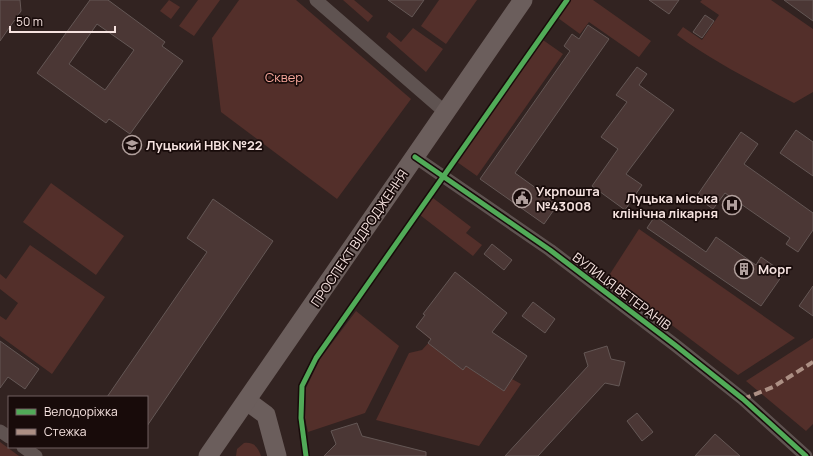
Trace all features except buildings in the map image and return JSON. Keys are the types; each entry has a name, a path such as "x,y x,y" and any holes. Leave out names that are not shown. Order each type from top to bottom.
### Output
{"main road":[{"name":"ПРОСПЕКТ ВІДРОДЖЕННЯ","path":"208,456 523,0"},
{"path":"247,400 266,415 277,456"}],"street":[{"path":"316,0 445,112"},
{"name":"ВУЛИЦЯ ВЕТЕРАНІВ","path":"415,157 550,250 668,340 743,399 806,456"},
{"path":"24,448 36,456"}],"green space":[{"path":"169,0 180,7 171,19 160,11"},
{"path":"198,0 220,0 194,36 179,26"},
{"name":"Сквер","path":"239,0 296,0 411,99 337,199 221,112 212,38"},
{"path":"343,0 354,0 373,16 368,22"},
{"path":"439,0 477,0 446,44 421,26"},
{"path":"570,0 593,0 651,41 639,57 589,22 580,34 558,18"},
{"path":"702,0 771,0 813,29 813,92 794,103 720,63 677,35 683,27 702,40 719,15 700,2"},
{"path":"413,28 443,49 426,72 386,37 389,32 401,42"},
{"path":"543,40 563,54 477,176 457,162"},
{"path":"51,183 124,236 96,275 23,222"},
{"path":"433,198 471,227 466,233 482,245 473,256 420,215"},
{"path":"639,229 795,338 738,375 608,277"},
{"path":"30,245 105,297 52,374 0,336 0,316 6,320 18,303 0,289 0,274 6,279"},
{"path":"356,311 399,346 365,413 308,432 305,418 306,388 320,359"},
{"path":"425,315 466,366 504,391 512,379 521,384 479,446 376,420 409,353 422,350 431,340 416,327"},
{"path":"813,338 813,424 806,431 746,381"},
{"path":"0,442 19,456 0,456"},
{"path":"244,443 253,444 261,456 236,456 237,449"}],"marked path":[{"path":"743,399 773,387 813,362"}],"cycle path":[{"path":"306,456 301,418 302,386 316,358 567,0"},
{"path":"415,157 550,250 675,345 743,399 806,456"}],"place":[{"name":"Луцький НВК №22","path":"132,145"},
{"name":"Укрпошта №43008","path":"522,198"},
{"name":"Луцька міська клінічна лікарня","path":"732,205"},
{"name":"Морг","path":"744,269"}]}
